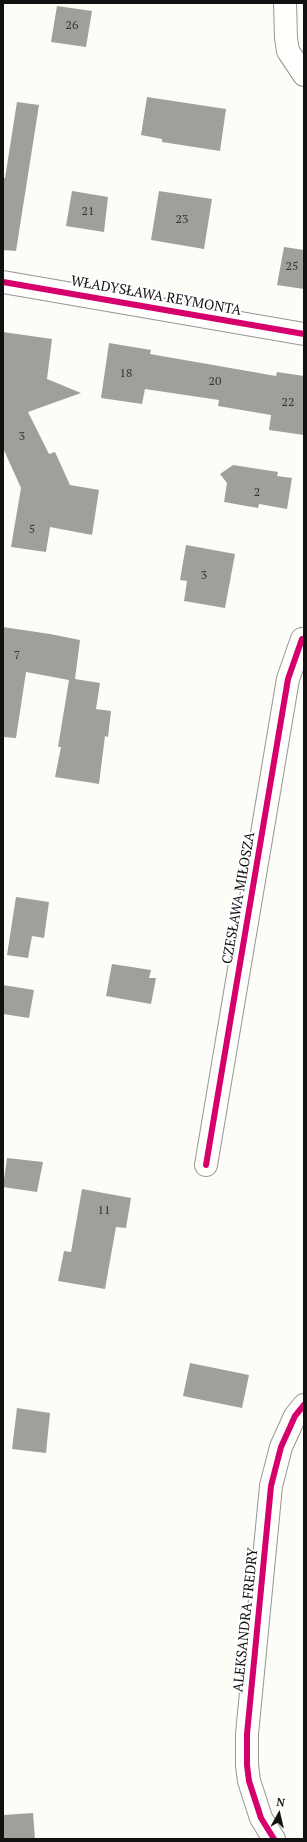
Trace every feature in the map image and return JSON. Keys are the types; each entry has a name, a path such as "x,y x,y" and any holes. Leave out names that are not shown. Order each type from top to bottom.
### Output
{"street":[{"path":"285,3 288,51 304,74"},
{"name":"WŁADYSŁAWA REYMONTA","path":"3,282 304,334"},
{"name":"CZESŁAWA MIŁOSZA","path":"206,1164 288,679 302,640 304,640"},
{"name":"ALEKSANDRA FREDRY","path":"274,1839 261,1818 249,1781 247,1765 247,1734 271,1486 281,1447 295,1416 304,1405"}],"building":[{"path":"57,6 92,11 86,47 51,42"},
{"path":"147,97 226,109 220,151 162,142 162,139 141,135"},
{"path":"17,102 39,105 16,251 3,250 3,178 5,178"},
{"path":"72,191 108,197 104,232 66,226"},
{"path":"159,191 212,199 204,249 151,240"},
{"path":"284,247 304,250 304,289 277,285"},
{"path":"3,332 52,339 47,379 81,393 28,412 49,454 55,452 70,485 99,490 92,535 50,527 46,552 11,547 21,488 3,448"},
{"path":"109,343 151,350 150,354 276,376 277,372 304,376 304,435 269,430 271,415 218,406 219,400 145,389 142,404 101,398"},
{"path":"233,465 278,472 277,476 292,478 287,509 259,504 258,508 224,502 227,483 220,474"},
{"path":"186,545 235,554 225,608 184,601 187,581 180,580"},
{"path":"3,627 80,640 75,679 100,683 96,709 111,711 108,737 105,736 99,784 55,777 61,747 58,747 69,680 26,672 16,738 3,737"},
{"path":"16,897 49,902 44,938 32,936 28,958 7,955"},
{"path":"112,964 151,970 149,978 156,978 151,1004 106,996"},
{"path":"3,985 34,990 29,1018 3,1014"},
{"path":"7,1158 43,1162 37,1192 3,1187"},
{"path":"82,1189 131,1198 126,1228 116,1227 105,1289 58,1281 64,1251 71,1252"},
{"path":"190,1363 249,1375 242,1408 183,1396"},
{"path":"17,1408 50,1413 46,1453 12,1449"},
{"path":"33,1813 35,1839 3,1839 3,1815"}],"cycle path":[{"path":"3,282 304,334"},
{"path":"206,1165 288,679 302,639 304,640"},
{"path":"274,1839 261,1818 249,1781 247,1765 247,1734 271,1486 281,1447 295,1416 304,1405"}]}
